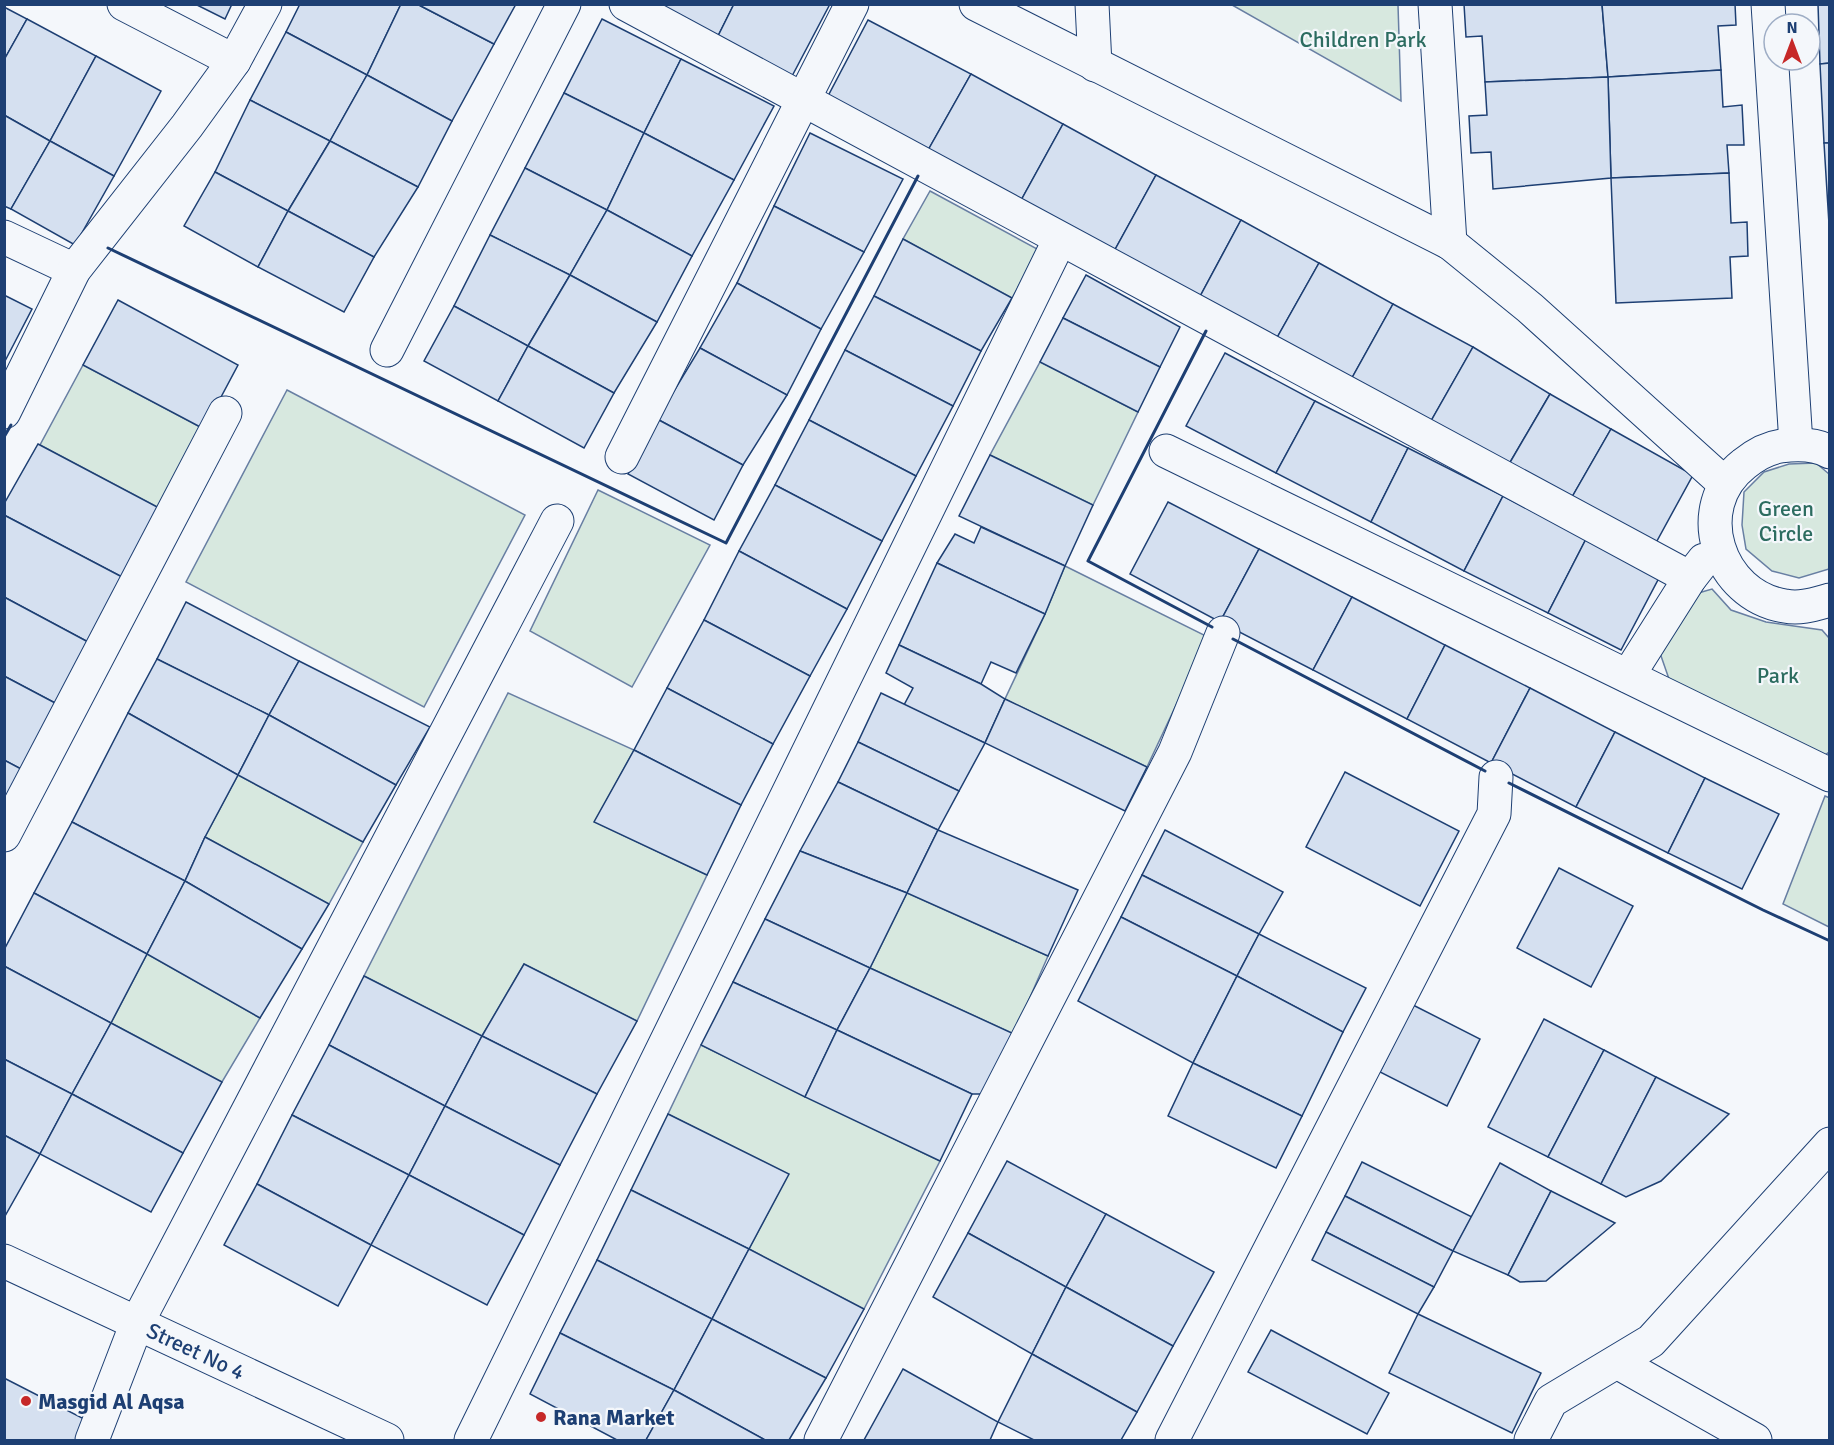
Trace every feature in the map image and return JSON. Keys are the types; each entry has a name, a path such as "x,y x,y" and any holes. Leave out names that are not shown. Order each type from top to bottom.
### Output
{"street":[{"path":"124,4 234,61"},
{"path":"4,412 74,270 187,126 234,61 265,4"},
{"path":"387,350 564,4"},
{"path":"626,4 1690,578"},
{"path":"622,457 852,4"},
{"path":"976,4 1450,243 1530,308 1725,484"},
{"path":"1092,4 1095,65"},
{"path":"1435,4 1450,243"},
{"path":"1768,4 1796,444"},
{"path":"4,237 74,270"},
{"path":"471,1440 1060,239"},
{"path":"4,834 225,413"},
{"path":"1830,452 1796,444 1775,447 1755,455 1725,484 1714,523 1716,544 1725,566 1741,586 1762,599 1785,606 1809,606 1830,600"},
{"path":"1166,451 1830,775"},
{"path":"92,1440 137,1323 557,521"},
{"path":"1628,676 1690,578 1716,544"},
{"path":"821,1440 1175,752 1223,633"},
{"path":"1172,1440 1494,814 1496,777"},
{"path":"1531,1440 1551,1401 1651,1341 1830,1144"},
{"name":"Street No 4","path":"4,1261 387,1440"},
{"path":"1617,1362 1755,1440"}],"green space":[{"name":"Children Park","path":"1232,5 1398,5 1401,101"},
{"path":"930,191 1039,250 1012,298 903,239"},
{"path":"1040,362 1138,412 1093,505 990,455"},
{"path":"83,365 204,429 161,509 40,445"},
{"path":"287,390 525,515 424,707 186,582"},
{"name":"Green Circle","path":"1816,463 1829,474 1829,569 1799,578 1772,571 1746,549 1742,525 1744,492 1764,472 1789,464"},
{"path":"598,490 710,545 632,687 530,631"},
{"path":"1065,566 1208,637 1147,767 1005,699"},
{"name":"Park","path":"1712,589 1731,610 1766,622 1822,630 1829,638 1829,752 1825,755 1669,679 1660,653 1695,594"},
{"path":"508,693 634,750 595,822 707,875 637,1021 524,964 482,1036 364,976"},
{"path":"238,775 363,842 329,904 205,837"},
{"path":"1825,796 1830,798 1829,927 1783,904"},
{"path":"907,893 1048,956 1014,1034 870,968"},
{"path":"147,954 260,1018 222,1082 111,1023"},
{"path":"701,1045 940,1161 864,1309 749,1249 788,1174 668,1114"}],"building":[{"path":"195,4 232,4 225,19"},
{"path":"300,4 401,4 367,75 286,32"},
{"path":"401,4 417,4 494,44 452,121 367,75"},
{"path":"417,4 516,4 494,44"},
{"path":"648,4 734,4 716,40"},
{"path":"734,4 830,4 791,78 716,40"},
{"path":"1464,4 1602,4 1608,77 1485,82 1482,36 1466,37"},
{"path":"1602,4 1735,4 1736,25 1718,26 1721,70 1608,77"},
{"path":"1818,4 1830,4 1830,63 1822,64 1822,12 1818,12"},
{"path":"4,7 27,19 4,60"},
{"path":"27,19 96,56 50,141 4,115 4,60"},
{"path":"602,19 681,59 644,133 564,93"},
{"path":"868,20 971,74 927,152 827,98"},
{"path":"286,32 367,75 330,141 250,100"},
{"path":"96,56 161,91 114,176 50,141"},
{"path":"681,59 774,106 734,180 644,133"},
{"path":"1830,63 1830,143 1824,143 1820,72 1822,64"},
{"path":"1721,70 1723,107 1742,105 1744,145 1727,145 1729,173 1611,178 1608,77"},
{"path":"971,74 1063,124 1019,204 927,152"},
{"path":"367,75 452,121 418,187 330,141"},
{"path":"1608,77 1611,178 1493,189 1491,152 1471,153 1469,116 1487,115 1485,82"},
{"path":"564,93 644,133 607,210 525,168"},
{"path":"250,100 330,141 288,211 215,172"},
{"path":"4,115 50,141 11,209 4,206"},
{"path":"1063,124 1156,175 1112,255 1019,204"},
{"path":"644,133 734,180 692,256 607,210"},
{"path":"810,133 903,179 864,252 774,206"},
{"path":"50,141 114,176 75,245 11,209"},
{"path":"330,141 418,187 374,257 288,211"},
{"path":"1824,143 1830,143 1829,224"},
{"path":"525,168 607,210 570,275 490,235"},
{"path":"215,172 288,211 258,267 184,226"},
{"path":"1729,173 1731,223 1747,222 1748,256 1730,257 1732,298 1616,303 1611,178"},
{"path":"1156,175 1241,220 1197,302 1112,255"},
{"path":"774,206 864,252 821,329 737,283"},
{"path":"607,210 692,256 657,322 570,275"},
{"path":"288,211 374,257 344,312 258,267"},
{"path":"1241,220 1319,263 1274,343 1197,302"},
{"path":"490,235 570,275 528,346 454,306"},
{"path":"903,239 1012,298 981,351 874,296"},
{"path":"1319,263 1393,304 1348,385 1274,343"},
{"path":"570,275 657,322 614,393 528,346"},
{"path":"1086,275 1180,327 1160,367 1063,318"},
{"path":"737,283 821,329 787,395 700,348"},
{"path":"4,295 32,309 4,363"},
{"path":"874,296 981,351 953,406 845,350"},
{"path":"118,300 238,365 204,429 83,365"},
{"path":"1393,304 1473,347 1427,428 1348,385"},
{"path":"454,306 528,346 498,401 424,361"},
{"path":"1063,318 1160,367 1138,412 1040,362"},
{"path":"528,346 614,393 584,448 498,401"},
{"path":"1473,347 1550,394 1505,471 1427,428"},
{"path":"700,348 787,395 743,465 657,419"},
{"path":"845,350 953,406 916,476 809,420"},
{"path":"1225,353 1315,401 1276,473 1186,426"},
{"path":"1550,394 1611,429 1568,504 1505,471"},
{"path":"1315,401 1408,448 1371,522 1276,473"},
{"path":"657,419 743,465 714,520 628,474"},
{"path":"809,420 916,476 882,541 775,485"},
{"path":"1611,429 1693,475 1652,550 1568,504"},
{"path":"38,444 161,509 124,578 4,515 4,504"},
{"path":"1408,448 1503,496 1464,571 1371,522"},
{"path":"990,455 1093,505 1065,566 959,516"},
{"path":"775,485 882,541 847,609 739,551"},
{"path":"1503,496 1586,539 1548,613 1464,571"},
{"path":"1168,502 1259,549 1220,622 1130,574"},
{"path":"4,515 124,578 90,643 4,597"},
{"path":"981,527 1065,566 1045,614 937,563 955,534 974,543"},
{"path":"1586,539 1660,576 1621,650 1548,613"},
{"path":"1259,549 1352,597 1313,670 1220,622"},
{"path":"739,551 847,609 810,676 704,620"},
{"path":"937,563 1045,614 1016,673 991,662 981,684 899,645"},
{"path":"4,597 90,643 57,704 4,676"},
{"path":"1352,597 1445,645 1407,719 1313,670"},
{"path":"186,602 299,661 269,715 157,659"},
{"path":"704,620 810,676 773,744 667,688"},
{"path":"899,645 981,684 1005,699 985,743 904,705 913,688 886,673"},
{"path":"1445,645 1530,688 1491,763 1407,719"},
{"path":"157,659 269,715 238,775 128,713"},
{"path":"299,661 430,727 396,785 269,715"},
{"path":"4,676 57,704 23,770 4,760"},
{"path":"667,688 773,744 741,805 634,750"},
{"path":"1530,688 1615,732 1576,807 1491,763"},
{"path":"881,693 985,743 959,791 858,742"},
{"path":"1005,699 1147,767 1125,811 985,743"},
{"path":"128,713 238,775 185,881 72,822"},
{"path":"269,715 396,785 363,842 238,775"},
{"path":"1615,732 1705,778 1668,853 1576,807"},
{"path":"858,742 959,791 938,830 838,782"},
{"path":"634,750 741,805 707,875 594,822"},
{"path":"4,760 23,770 4,803"},
{"path":"1345,772 1459,831 1420,906 1306,847"},
{"path":"1705,778 1779,814 1742,889 1668,853"},
{"path":"838,782 938,830 907,893 800,851"},
{"path":"72,822 185,881 147,954 34,893"},
{"path":"938,830 1078,890 1048,956 907,893"},
{"path":"1165,830 1283,892 1259,934 1142,875"},
{"path":"205,837 329,904 302,949 185,881"},
{"path":"800,851 907,893 870,968 765,919"},
{"path":"1559,868 1633,906 1591,987 1517,948"},
{"path":"1142,875 1259,934 1237,976 1121,917"},
{"path":"185,881 302,949 260,1018 147,954"},
{"path":"34,893 147,954 111,1023 4,966 4,950"},
{"path":"1121,917 1237,976 1193,1063 1078,1001"},
{"path":"765,919 870,968 837,1030 733,982"},
{"path":"1259,934 1366,988 1343,1032 1237,976"},
{"path":"524,964 637,1021 597,1094 482,1036"},
{"path":"4,966 111,1023 72,1094 4,1059"},
{"path":"870,968 1014,1034 987,1094 972,1094 837,1030"},
{"path":"364,976 482,1036 445,1106 329,1045"},
{"path":"1237,976 1343,1032 1302,1116 1193,1063"},
{"path":"733,982 837,1030 805,1097 701,1045"},
{"path":"1413,1005 1480,1039 1447,1106 1380,1072"},
{"path":"1544,1019 1604,1050 1548,1157 1488,1127"},
{"path":"111,1023 222,1082 183,1153 72,1094"},
{"path":"837,1030 972,1094 940,1161 805,1097"},
{"path":"482,1036 597,1094 560,1165 445,1106"},
{"path":"329,1045 445,1106 409,1175 292,1115"},
{"path":"1604,1050 1656,1077 1601,1184 1548,1157"},
{"path":"4,1059 72,1094 40,1154 4,1135"},
{"path":"1193,1063 1302,1116 1276,1168 1168,1116"},
{"path":"1656,1077 1729,1114 1661,1181 1626,1197 1601,1184"},
{"path":"72,1094 183,1153 151,1212 40,1154"},
{"path":"445,1106 560,1165 524,1235 409,1175"},
{"path":"668,1114 789,1174 749,1249 631,1190"},
{"path":"292,1115 409,1175 371,1245 257,1184"},
{"path":"4,1135 40,1154 5,1216 4,1216"},
{"path":"1007,1161 1106,1214 1066,1287 968,1233"},
{"path":"1362,1162 1472,1217 1453,1251 1345,1196"},
{"path":"1500,1163 1551,1191 1508,1275 1453,1251"},
{"path":"409,1175 524,1235 487,1305 371,1245"},
{"path":"257,1184 371,1245 338,1306 224,1245"},
{"path":"631,1190 749,1249 712,1319 597,1260"},
{"path":"1551,1191 1615,1223 1546,1281 1520,1282 1508,1275"},
{"path":"1345,1196 1453,1251 1434,1287 1326,1232"},
{"path":"1106,1214 1214,1272 1173,1346 1066,1287"},
{"path":"1326,1232 1434,1287 1418,1314 1312,1260"},
{"path":"968,1233 1066,1287 1032,1354 933,1297"},
{"path":"749,1249 864,1309 826,1378 712,1319"},
{"path":"597,1260 712,1319 674,1390 560,1333"},
{"path":"1066,1287 1173,1346 1137,1412 1032,1354"},
{"path":"1418,1314 1541,1373 1512,1433 1389,1373"},
{"path":"712,1319 826,1378 789,1440 765,1440 674,1390"},
{"path":"1271,1330 1389,1393 1367,1434 1248,1372"},
{"path":"560,1333 674,1390 646,1440 617,1440 530,1394"},
{"path":"1032,1354 1137,1412 1121,1440 1034,1440 998,1422"},
{"path":"903,1369 998,1422 990,1440 864,1440"},
{"name":"Masgid Al Aqsa","path":"4,1378 92,1423 84,1440 4,1440"},
{"path":"674,1390 765,1440 646,1440"}],"wall":[{"path":"108,248 726,543 918,176"},
{"path":"1206,331 1088,561 1212,627"},
{"path":"4,437 11,425"},
{"path":"1233,639 1485,771"},
{"path":"1509,783 1830,941"}],"place":[{"name":"Masgid Al Aqsa","path":"26,1401"},
{"name":"Rana Market","path":"541,1417"}]}
